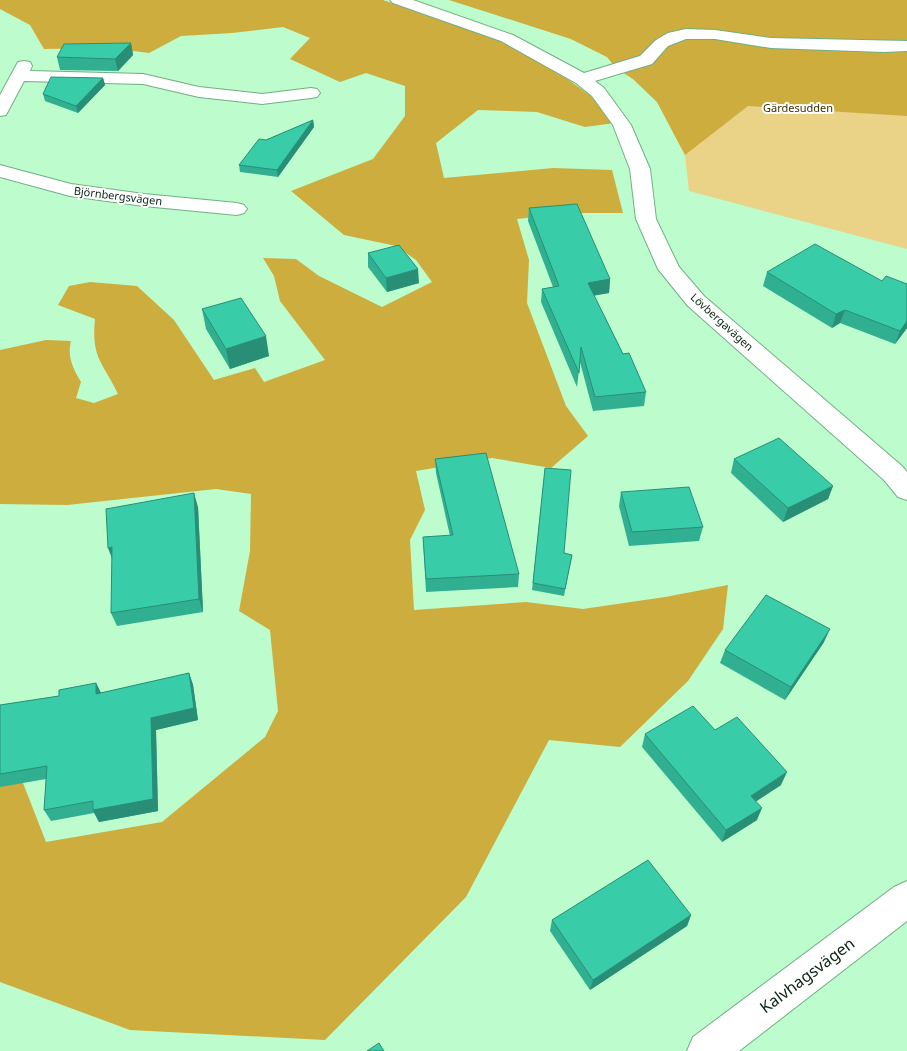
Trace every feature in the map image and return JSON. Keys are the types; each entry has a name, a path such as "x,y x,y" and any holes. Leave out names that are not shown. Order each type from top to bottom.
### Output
{"street":[{"name":"Lövbergavägen","path":"398,0 507,38 582,79 598,92 622,125 640,169 646,219 668,269 696,301 893,474 907,490"},
{"path":"582,79 646,60 650,58 661,44 683,34 731,36 755,42 771,43 884,47 907,46"},
{"path":"0,111 22,71 143,79 199,92 262,99 311,93"},
{"name":"Björnbergsvägen","path":"0,171 70,190 144,200 237,208"},
{"name":"Kalvhagsvägen","path":"707,1051 907,899"}],"green space":[{"path":"0,0 383,0 499,38 554,69 592,97 615,123 585,127 537,112 478,110 436,143 444,178 553,168 612,170 623,213 570,213 517,219 529,260 527,303 566,406 588,436 551,468 492,458 416,471 425,510 410,540 414,610 526,602 583,609 665,597 728,585 723,629 688,681 620,747 549,740 466,897 325,1040 130,1030 0,982 0,769 23,783 46,842 162,822 265,737 278,711 270,630 239,611 250,551 251,494 216,489 67,505 0,504 0,350 46,340 71,341 70,352 72,362 81,382 76,398 94,403 118,394 99,359 95,343 95,319 58,305 69,286 90,282 137,286 174,320 214,380 255,368 264,382 325,360 280,301 274,276 263,258 296,259 319,276 382,307 432,282 416,260 396,246 344,235 291,191 373,159 405,116 405,86 366,73 340,82 290,59 310,38 283,27 181,36 149,53 111,48 44,49 30,25 0,9"},
{"name":"Gärdesudden","path":"449,0 907,0 907,116 748,106 685,155 657,102 633,79 616,68 607,57 571,39"},
{"name":"Gärdesudden","path":"907,0 907,249 689,191 685,155 657,102 633,79 616,68 607,57 571,39 528,25"}],"building":[{"path":"131,43 115,59 57,57 64,44"},
{"path":"51,77 103,78 76,106 43,94"},
{"path":"313,120 277,170 239,165 259,139 266,140"},
{"path":"577,204 610,279 588,283 623,354 629,353 646,392 595,397 581,347 579,373 542,289 559,286 529,208"},
{"path":"815,244 882,281 886,276 907,284 907,321 900,331 845,310 836,314 767,272"},
{"path":"399,245 418,269 386,278 368,253"},
{"path":"241,298 266,336 226,349 202,309"},
{"path":"779,438 833,486 788,508 734,459"},
{"path":"486,453 519,574 426,579 423,537 453,535 435,459"},
{"path":"545,468 571,470 564,553 572,555 565,589 533,583"},
{"path":"689,487 703,527 632,532 621,492"},
{"path":"194,493 199,599 111,613 112,547 108,548 106,509"},
{"path":"766,595 830,629 791,687 725,650"},
{"path":"189,673 194,708 151,718 153,799 93,810 93,801 44,810 47,766 0,774 0,705 59,696 59,690 96,683 96,694"},
{"path":"693,706 715,730 737,717 787,772 751,796 762,808 726,830 645,734"},
{"path":"648,860 691,915 593,980 552,920"},
{"path":"379,1043 384,1051 367,1051"}]}
